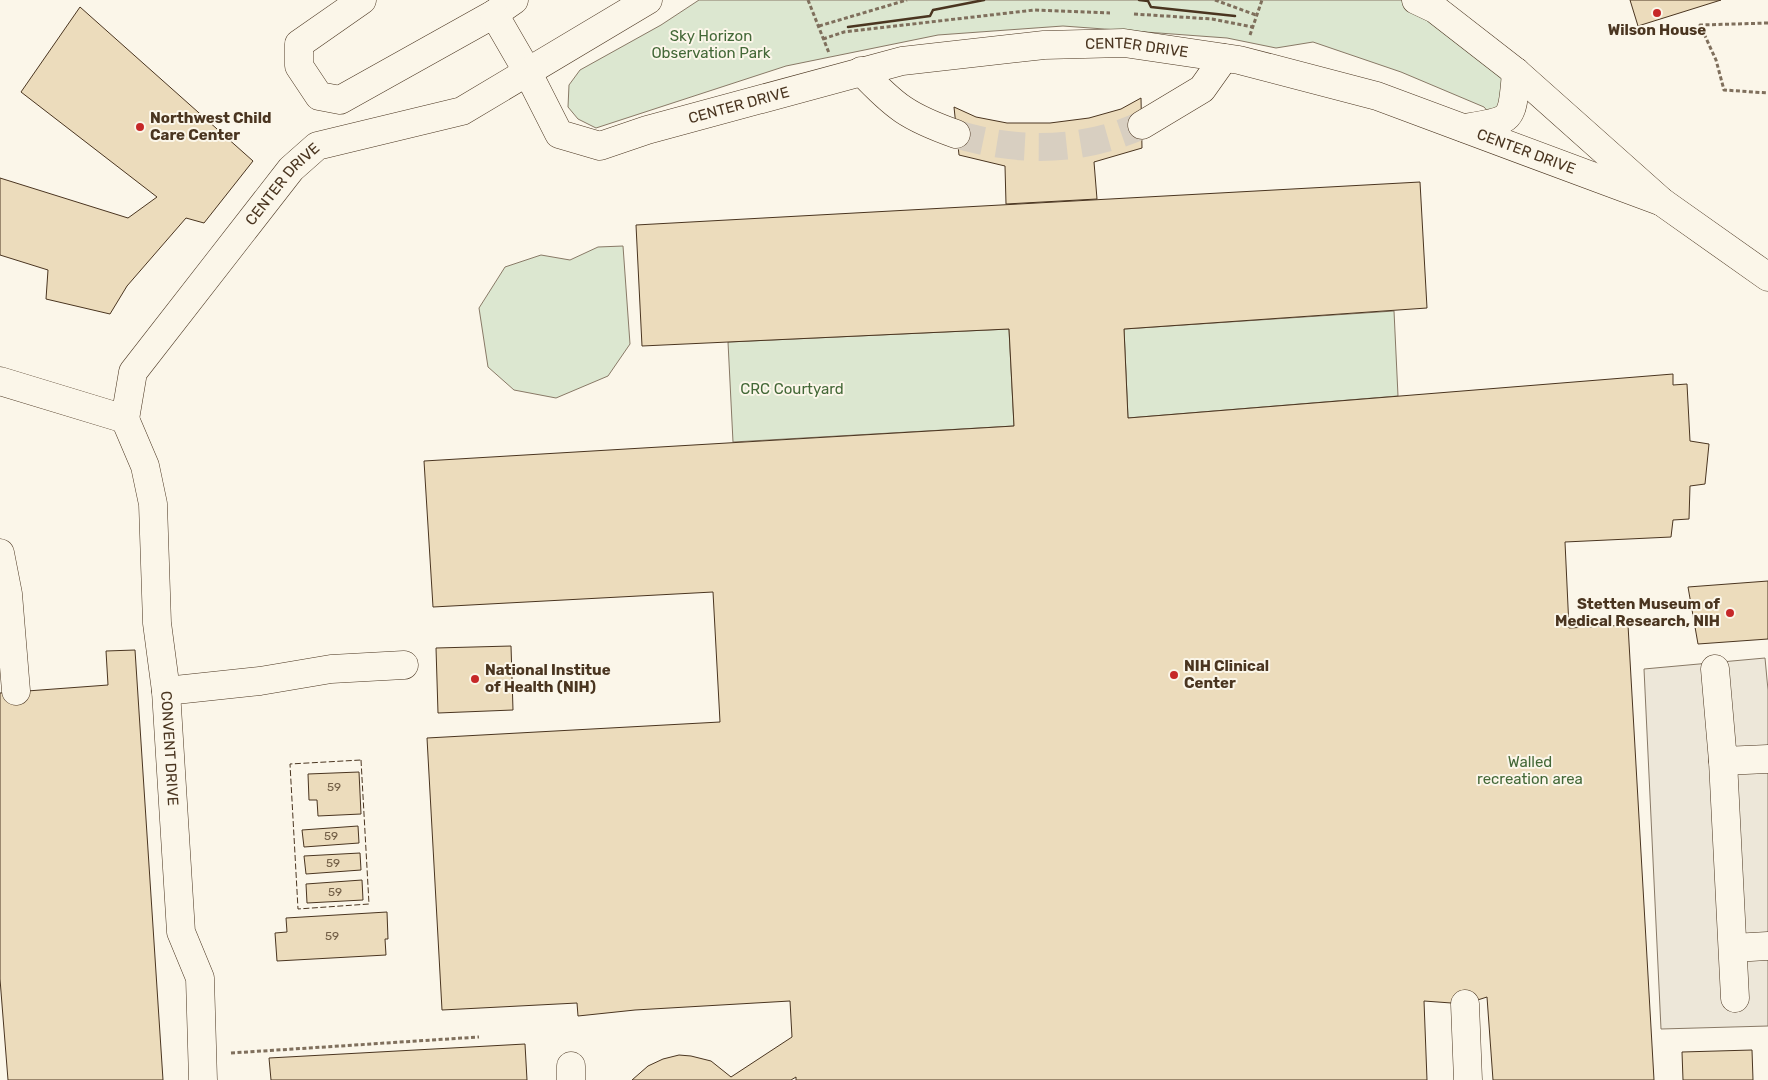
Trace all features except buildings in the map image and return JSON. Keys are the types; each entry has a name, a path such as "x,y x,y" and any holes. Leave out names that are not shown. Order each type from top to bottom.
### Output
{"street":[{"path":"362,0 299,44 299,66 319,96 340,100 504,7 527,71"},
{"name":"CENTER DRIVE","path":"125,419 133,372 291,169 317,146 462,111 648,0"},
{"name":"CENTER DRIVE","path":"1430,3 1516,72 1662,202 1768,276"},
{"name":"CENTER DRIVE","path":"527,71 559,134 600,146 647,130 902,61 1044,45 1124,43 1224,58 1377,96 1662,202"},
{"path":"1142,125 1202,90 1224,58"},
{"path":"861,71 889,101 911,116 956,134"},
{"path":"1464,128 1498,123 1508,115 1514,107 1516,72"},
{"path":"0,380 125,419"},
{"name":"CONVENT DRIVE","path":"125,419 145,466 153,504 157,623 166,691 181,932 200,978 203,1068"},
{"path":"0,553 8,594 16,691"},
{"path":"166,691 260,680 331,669 404,665"},
{"path":"1715,669 1723,762 1735,998"},
{"path":"1723,762 1768,759"},
{"path":"1732,948 1768,946"},
{"path":"1465,1004 1468,1080"}],"path":[{"path":"808,0 831,56"},
{"path":"819,26 907,0"},
{"path":"1215,0 1256,15"},
{"path":"1247,44 1262,0"},
{"path":"1768,23 1700,24 1716,60 1724,90 1768,93"},
{"path":"203,1068 479,1036"}],"green space":[{"name":"Sky Horizon Observation Park","path":"699,0 1416,0 1516,72 1498,123 1484,107 1401,72 1313,42 1276,48 1227,38 1063,26 938,35 786,66 596,128 578,119 568,107 569,85 580,70 661,25"},
{"path":"623,246 630,344 608,376 556,398 514,390 488,367 479,308 505,267 541,255 570,260 598,247"},
{"path":"1394,311 1398,396 1128,418 1124,329"},
{"name":"CRC Courtyard","path":"1009,329 1014,426 733,442 728,342"}],"shaded area":[{"path":"1765,658 1768,690 1768,1026 1661,1029 1644,669"}],"tunnel":[{"path":"956,134 1003,144 1050,147 1074,145 1097,140 1120,134 1142,125"}],"fence":[{"path":"361,760 369,904 298,909 290,764 361,760"}],"wall":[{"path":"848,27 930,16 933,10 984,0"},
{"path":"1139,0 1148,1 1151,7 1235,16"}],"place":[{"name":"Wilson House","path":"1657,13"},
{"name":"Northwest Child Care Center","path":"140,127"},
{"name":"Stetten Museum of Medical Research, NIH","path":"1730,613"},
{"name":"NIH Clinical Center","path":"1174,675"},
{"name":"National Institue of Health (NIH)","path":"475,679"}],"park label":[{"name":"Walled recreation area","path":"1530,770"}]}
